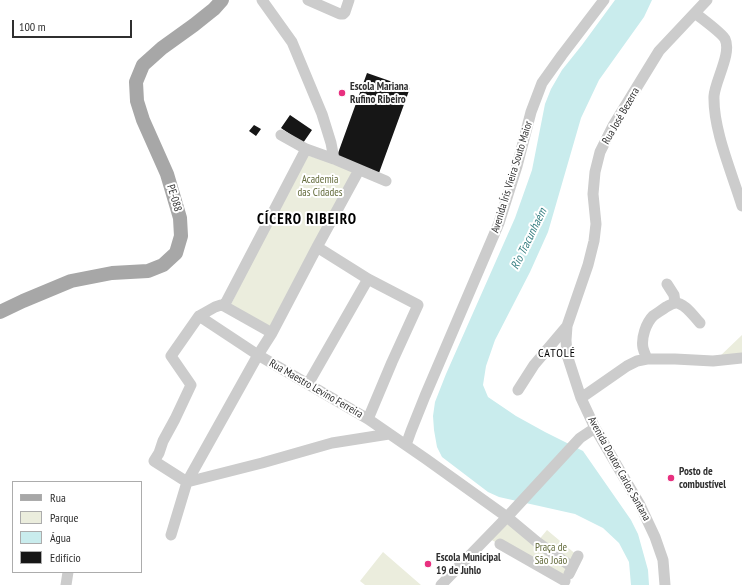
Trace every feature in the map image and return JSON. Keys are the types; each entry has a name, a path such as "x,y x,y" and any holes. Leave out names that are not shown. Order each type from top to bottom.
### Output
{"main road":[{"name":"PE-088","path":"0,312 23,300 71,282 112,273 148,271 163,265 176,253 181,236 180,218 167,174 136,101 136,82 144,65 157,52 199,21 214,9 222,0"}],"street":[{"path":"262,0 271,5 292,42 322,114 331,143 334,159"},
{"path":"308,0 343,14 349,0"},
{"name":"Avenida Íris Vieira Souto Maior","path":"406,445 499,223 517,166 531,112 542,83 604,0"},
{"name":"Rua José Bezerra","path":"567,326 588,265 594,242 596,224 593,194 595,172 600,152 613,126 660,51 707,0"},
{"path":"695,13 725,39 727,48 721,74 714,94 715,110 719,134 742,206"},
{"path":"281,135 306,149 386,180"},
{"path":"224,306 306,149"},
{"name":"Rua Maestro Levino Ferreira","path":"359,170 272,333 258,355 368,419 509,514 537,542 572,567"},
{"path":"317,247 368,279 418,305 368,419"},
{"path":"308,384 368,279"},
{"path":"667,284 674,295 675,303"},
{"path":"647,360 643,346 643,338 648,322 652,316 675,303 679,303 685,306 700,323"},
{"path":"272,333 226,306 221,305 215,307 199,316 171,356 191,385 154,461 187,482 332,443 389,434"},
{"path":"171,535 187,482 258,355 199,316"},
{"path":"518,390 534,365 567,326"},
{"name":"Avenida Doutor Carlos Santana","path":"567,326 566,340 568,355 581,398 595,428 640,505 663,560 666,585"},
{"path":"581,398 637,361 675,359 713,361 742,358"},
{"path":"441,585 580,438 595,428"},
{"path":"500,544 564,583 578,556"},
{"path":"66,585 68,573"}],"green space":[{"name":"Academia das Cidades","path":"306,155 359,170 272,333 230,306"},
{"path":"742,335 742,354 718,358"},
{"name":"Praça de São João","path":"508,518 537,542 547,530 578,556 565,581 488,538"},
{"path":"383,552 421,585 365,585 360,581"}],"water":[{"name":"Rio Tracunhaém","path":"615,0 652,0 644,17 599,80 581,118 548,232 530,272 495,340 486,366 483,385 488,397 516,416 583,451 631,520 638,534 648,570 649,585 631,585 629,562 619,543 603,528 575,514 499,497 488,492 442,457 437,447 433,416 435,402 446,374 515,218 532,170 545,104 551,89 562,70"}],"building":[{"path":"367,73 410,88 379,173 337,156"},
{"path":"290,115 312,130 303,143 281,128"},
{"path":"254,125 261,129 256,136 249,131"}],"place":[{"name":"Escola Mariana Rufino Ribeiro","path":"342,93"},
{"name":"Posto de combustível","path":"671,478"},
{"name":"Escola Municipal 19 de Juhlo","path":"428,564"}],"district":[{"name":"CÍCERO RIBEIRO","path":"307,220"},
{"name":"CATOLÉ","path":"557,354"}]}
